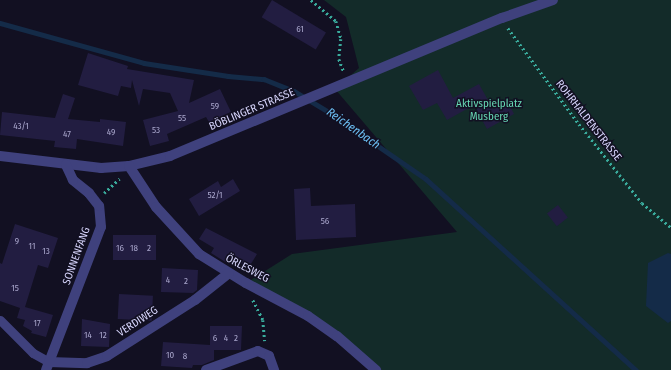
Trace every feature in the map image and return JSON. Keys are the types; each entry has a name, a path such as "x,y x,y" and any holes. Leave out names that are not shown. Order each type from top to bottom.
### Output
{"street":[{"name":"BÖBLINGER STRASSE","path":"0,156 100,168 129,166 191,148 502,18 553,0"},
{"name":"SONNENFANG","path":"48,366 101,227 99,206 89,193 73,180 66,165"},
{"name":"ÖRLESWEG","path":"129,166 156,207 199,254 246,283 308,316 337,336 376,370"},
{"name":"VERDIWEG","path":"48,366 87,363 107,356 195,300 229,273"},
{"path":"206,370 250,353 264,353 269,356 274,370"}],"lane":[{"path":"0,320 33,354 48,366"}],"path":[{"path":"311,0 336,21 341,39 339,59 347,82"},
{"name":"ROHRHALDENSTRASSE","path":"502,18 579,124 642,203 671,227"},
{"path":"246,283 263,320 264,353"}],"green space":[{"name":"Aktivspielplatz Musberg","path":"324,0 671,0 671,370 376,370 337,336 246,283 292,254 457,232 335,89 359,68 346,17"}],"water":[{"path":"668,253 671,254 671,321 668,323 646,306 648,263"}],"building":[{"path":"272,0 326,32 316,50 262,17"},
{"path":"88,53 128,66 127,69 194,80 189,103 220,89 231,112 209,122 206,117 167,134 169,141 150,146 143,120 178,111 170,93 143,89 139,106 132,80 131,88 121,86 118,96 78,85"},
{"path":"438,70 453,98 479,84 493,109 508,102 514,114 487,129 474,105 447,120 437,103 423,110 409,86"},
{"path":"63,94 75,98 68,119 100,122 100,119 126,122 123,146 77,139 76,149 54,147 55,141 0,135 2,112 55,118"},
{"path":"233,179 240,191 199,216 189,199 218,181 221,187"},
{"path":"310,188 311,206 355,204 356,237 296,240 294,189"},
{"path":"558,205 568,218 557,226 547,214"},
{"path":"15,224 58,238 48,268 38,265 25,307 53,315 46,337 31,333 32,331 23,326 25,320 17,318 20,308 0,301 0,263 2,264"},
{"path":"206,228 257,254 249,267 230,258 227,263 211,253 214,248 199,239"},
{"path":"113,235 156,235 156,260 113,260"},
{"path":"162,268 198,270 197,290 193,293 161,292"},
{"path":"119,294 153,296 152,321 118,319"},
{"path":"82,319 110,324 109,347 81,346"},
{"path":"210,326 242,326 241,350 214,350 214,360 202,365 193,365 192,368 161,366 163,342 210,345"}],"waterway":[{"name":"Reichenbach","path":"0,23 144,63 228,76 264,79 294,91 329,112 426,179 636,370"}]}
